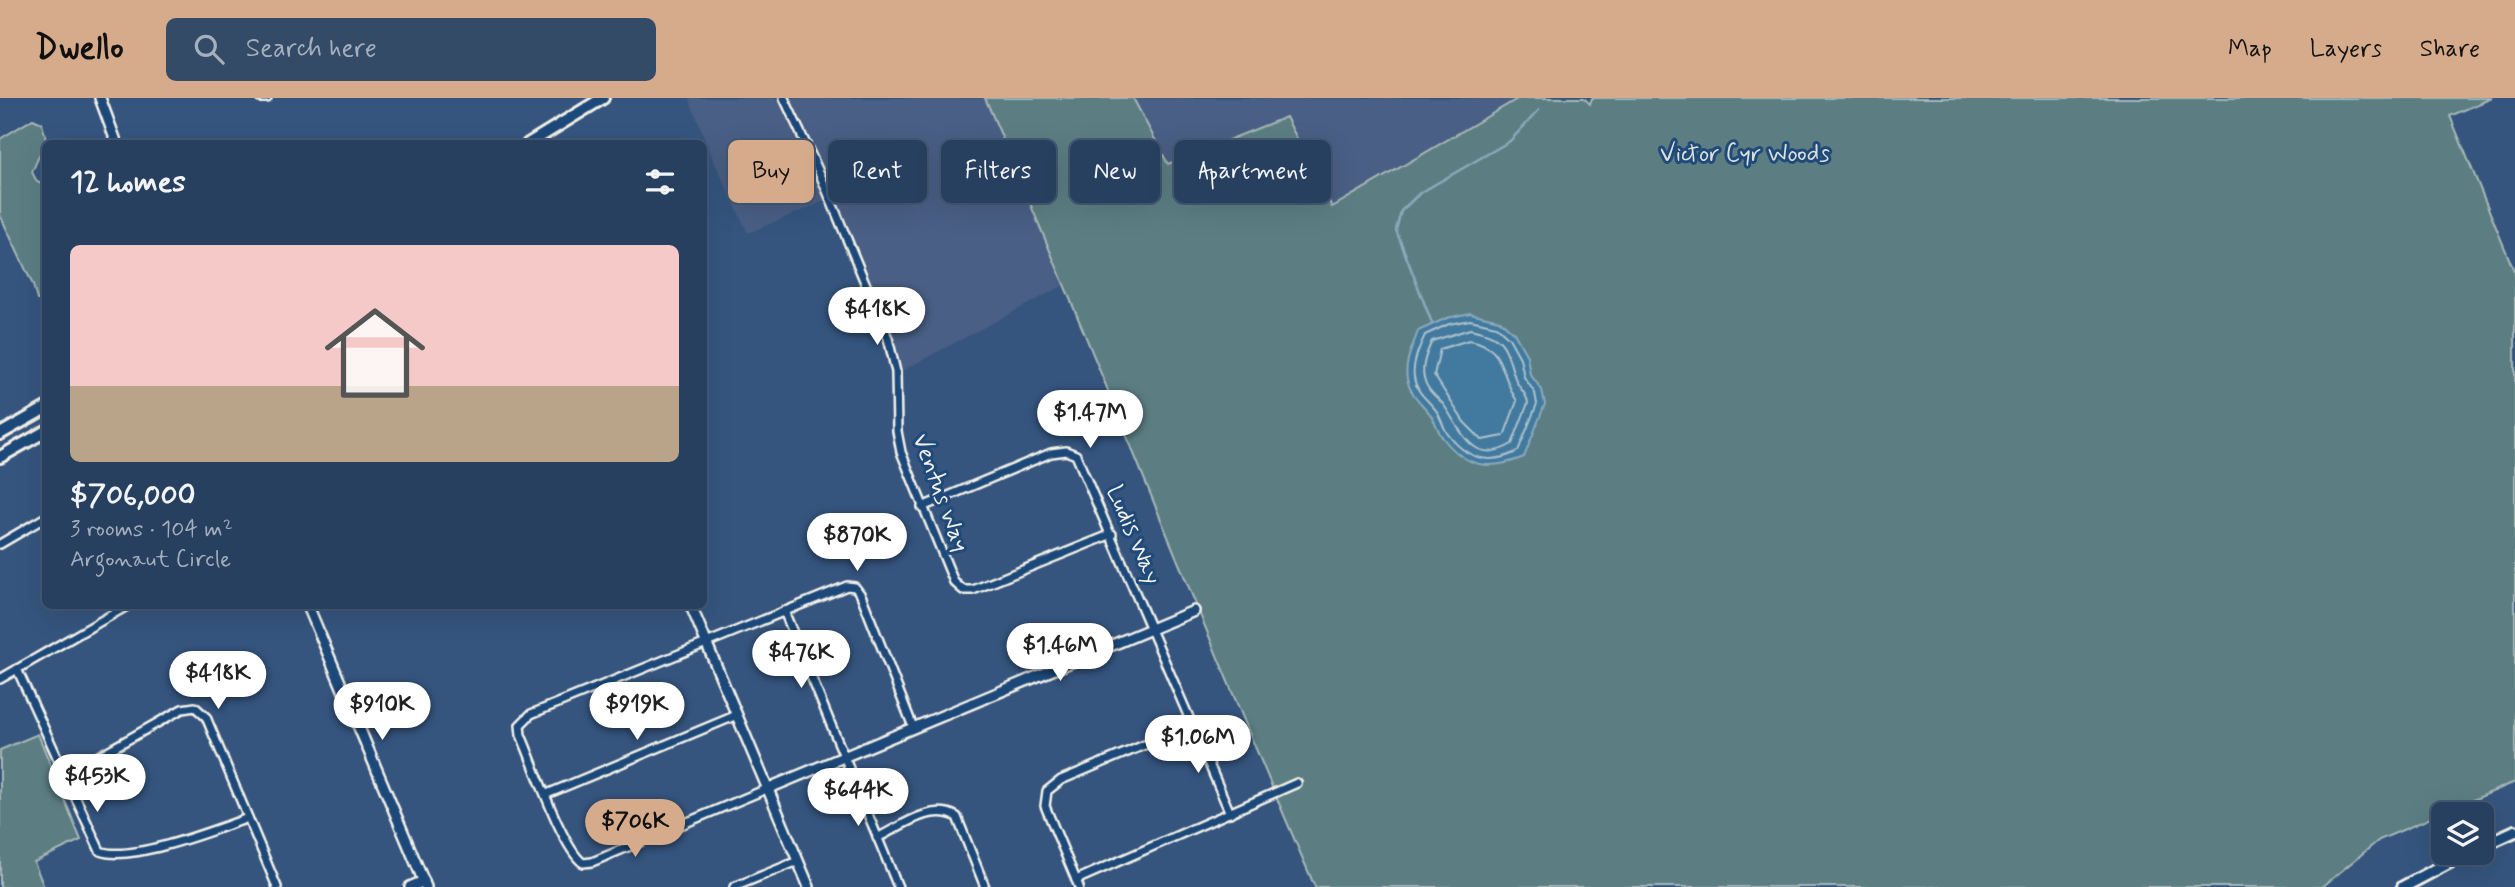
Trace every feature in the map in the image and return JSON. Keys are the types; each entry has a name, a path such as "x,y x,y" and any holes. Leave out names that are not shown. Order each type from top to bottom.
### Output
{"main road":[{"path":"535,140 603,98"},
{"path":"0,434 42,410"},
{"path":"0,457 42,433"},
{"path":"2494,841 2515,831"},
{"path":"2403,887 2444,865"}],"street":[{"path":"100,98 116,140"},
{"path":"260,98 267,98"},
{"name":"Ventus Way","path":"784,98 828,192 888,338 896,372 899,445 950,575 958,587 966,591 981,588 1112,534"},
{"name":"Ludis Way","path":"922,507 1048,454 1066,451 1074,454 1082,464 1230,813"},
{"path":"0,544 42,519"},
{"path":"913,727 855,587 836,589 531,714 523,720 521,735 575,858 583,863 592,862 1194,611"},
{"path":"0,679 122,609"},
{"path":"309,609 425,884 410,887"},
{"path":"692,609 809,887"},
{"path":"784,611 898,887"},
{"path":"17,669 94,843 106,854 176,844 248,818"},
{"path":"65,775 182,709 195,707 206,717 277,887"},
{"path":"547,794 737,715"},
{"path":"1192,725 1061,780 1047,792 1045,806 1078,884 1297,783"},
{"path":"877,838 928,814 948,812 957,817 985,887"},
{"path":"734,887 798,861"}],"shaded area":[{"path":"689,98 985,98 1003,140 941,140 941,203 1031,203 1066,284 890,377 882,337 825,201 748,233 734,203 814,203 814,140 728,140 728,191"},
{"path":"1133,98 1519,98 1332,207 1331,140 1298,140 1286,117 1228,140 1174,140 1174,162 1168,164 1160,149 1160,140 1155,140"}],"green space":[{"name":"Victor Cyr Woods","path":"985,98 1133,98 1155,140 1070,140 1070,203 1160,203 1160,149 1168,164 1174,162 1174,203 1330,203 1332,207 1519,98 1584,98 1590,104 1592,98 2492,98 2450,116 2515,273 2515,782 2468,802 2431,802 2431,818 2379,840 2322,887 1315,887 1030,203 1056,203 1056,140 1003,140"},
{"path":"1286,117 1298,140 1228,140"},
{"path":"33,119 42,123 46,140 42,140 42,149 32,172 37,182 42,184 42,299 37,300 33,285 0,215 0,139"},
{"path":"38,734 81,840 34,862 44,887 0,887 0,750"}],"water":[{"path":"1470,313 1499,320 1514,333 1527,356 1530,374 1542,390 1545,404 1524,457 1500,464 1479,464 1461,456 1441,435 1432,417 1408,385 1407,366 1418,331 1447,318"}],"waterway":[{"path":"1432,323 1396,230 1401,211 1420,193 1510,141 1539,110"}]}
